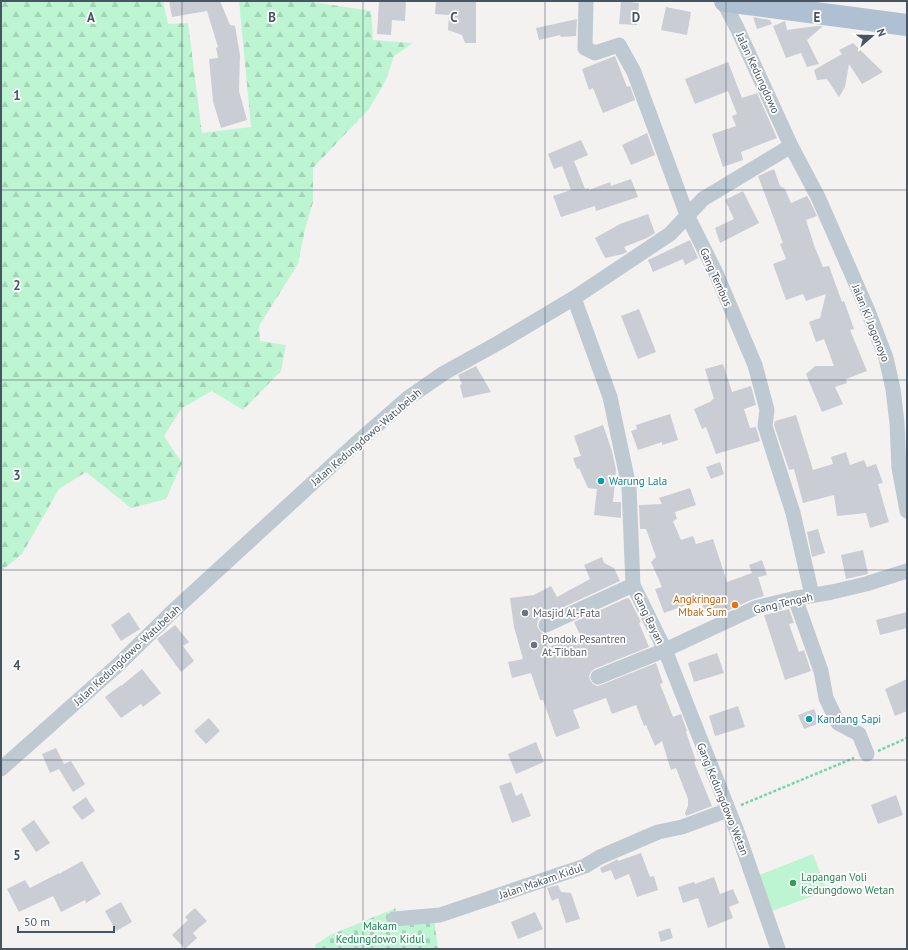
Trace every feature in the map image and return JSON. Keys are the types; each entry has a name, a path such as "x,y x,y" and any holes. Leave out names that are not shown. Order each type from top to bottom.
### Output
{"main road":[{"path":"724,1 907,25"}],"street":[{"name":"Gang Tembus","path":"586,1 585,48 595,53 619,45 634,72 687,215 714,271 754,365 767,410 765,426 793,513 812,595"},
{"name":"Jalan Kedungdowo","path":"724,1 791,146"},
{"name":"Jalan Kedungdowo-Watubelah","path":"1,769 119,664 177,608 352,447 408,398 444,373 574,298 670,234 702,199 791,146"},
{"name":"Jalan Ki Jogonoyo","path":"791,146 824,210 868,311 886,358 902,441 899,468 907,511"},
{"path":"546,625 633,585 629,487 610,398 574,298"},
{"name":"Gang Tengah","path":"598,677 665,650 755,608 795,598 832,592 866,584 907,571"},
{"name":"Gang Bayan","path":"633,585 665,650"},
{"path":"795,598 820,672 826,698 838,724 859,734 867,754"},
{"name":"Gang Kedungdowo Wetan","path":"665,650 728,810 778,949"},
{"name":"Jalan Makam Kidul","path":"394,919 440,915 585,866 600,857 658,832 682,827 728,810"}],"path":[{"path":"728,810 907,738"}],"green space":[{"path":"1,1 163,1 168,24 188,23 202,133 251,127 239,1 306,1 371,11 373,40 413,43 394,56 386,80 369,109 313,168 313,202 305,229 298,264 259,326 260,341 286,345 281,371 243,410 212,391 182,408 164,436 182,463 166,499 131,508 86,472 59,489 22,554 1,571"},
{"name":"Lapangan Voli Kedungdowo Wetan","path":"813,854 827,891 772,911 759,875"},
{"name":"Makam Kedungdowo Kidul","path":"396,908 394,919 434,919 438,949 316,949 315,945 330,935"}],"building":[{"path":"169,1 220,1 230,25 235,26 240,55 239,91 247,120 221,128 213,101 209,59 218,58 216,48 218,47 207,11 172,17"},
{"path":"379,1 406,1 405,21 392,20 391,35 377,34"},
{"path":"436,1 476,1 476,43 465,43 462,35 448,30 449,15 435,14"},
{"path":"621,1 639,3 637,25 619,24"},
{"path":"666,7 691,12 687,35 661,30"},
{"path":"753,17 770,20 772,24 757,29"},
{"path":"577,19 576,36 561,37 560,35 539,40 536,28"},
{"path":"785,21 787,30 823,26 807,40 819,64 807,67 801,53 786,58 773,26"},
{"path":"853,43 883,72 862,84 849,64 845,87 839,97 827,79 817,80 814,70 842,54 839,50"},
{"path":"615,56 627,87 630,86 635,100 603,113 593,88 589,90 582,69"},
{"path":"728,62 742,98 757,93 777,138 741,152 743,160 723,167 712,134 736,126 732,116 737,114 728,91 695,104 685,79"},
{"path":"647,133 655,155 631,165 622,145"},
{"path":"581,140 588,155 574,161 585,189 589,188 589,190 610,182 611,186 631,179 638,197 596,211 595,206 561,217 553,196 571,190 562,166 554,169 548,154"},
{"path":"774,169 780,186 785,189 791,203 807,196 817,216 806,220 815,248 823,267 829,266 842,302 844,301 854,329 850,330 867,371 846,379 847,383 835,387 843,404 822,412 806,374 815,366 834,366 824,339 816,342 809,322 820,318 826,294 806,301 803,294 786,300 773,264 786,259 780,244 783,243 758,176"},
{"path":"743,191 759,223 720,243 715,228 734,219 725,200"},
{"path":"648,214 655,233 647,238 624,247 627,252 623,254 605,258 595,238 620,224"},
{"path":"690,240 698,258 685,265 683,259 653,272 648,260"},
{"path":"639,309 656,352 638,359 621,316"},
{"path":"723,364 732,392 751,386 756,405 744,409 750,428 756,427 760,441 716,454 706,427 702,429 694,409 714,399 705,369"},
{"path":"476,366 491,392 463,398 460,385 462,384 458,375"},
{"path":"670,414 678,440 662,445 662,442 638,450 631,431 637,429 636,425"},
{"path":"796,415 813,470 833,464 831,457 846,452 850,465 864,460 867,467 876,464 883,483 878,484 889,522 870,528 866,513 837,516 834,495 803,503 794,469 789,470 774,425 775,421"},
{"path":"603,425 612,451 616,470 613,502 621,502 621,518 594,515 597,489 588,488 579,468 577,469 573,458 581,456 574,436"},
{"path":"720,462 724,474 711,479 706,467"},
{"path":"690,488 696,505 675,512 677,519 673,521 681,540 693,536 696,544 713,539 727,582 752,573 749,565 762,560 767,575 758,577 764,596 751,600 719,615 716,608 705,612 701,601 664,613 655,589 662,587 651,562 656,557 646,529 640,529 639,505 662,504 659,498"},
{"path":"818,529 825,553 812,557 807,532"},
{"path":"863,550 868,574 846,579 841,555"},
{"path":"602,557 604,563 614,568 620,581 542,617 538,620 537,625 541,632 545,634 548,647 580,635 574,622 629,598 641,622 639,623 649,647 594,669 589,676 590,680 597,686 601,685 656,663 663,683 660,684 673,717 681,714 696,761 694,762 712,806 686,816 685,813 688,806 688,799 676,768 671,770 662,741 655,746 646,725 644,726 636,705 612,714 606,698 573,710 580,728 556,737 543,700 540,700 531,673 512,678 508,662 523,659 514,627 510,598 534,595 551,586 557,597 590,579 584,565"},
{"path":"789,609 794,623 789,624 799,652 804,650 811,671 785,680 764,615"},
{"path":"129,612 140,629 121,641 111,625"},
{"path":"907,612 907,628 880,635 876,620"},
{"path":"175,625 189,642 183,646 194,661 181,672 157,639"},
{"path":"717,653 724,673 694,682 688,663"},
{"path":"142,669 161,693 143,707 141,704 121,718 105,697"},
{"path":"907,679 907,711 895,716 885,689"},
{"path":"738,706 745,727 715,736 709,716"},
{"name":"Kandang Sapi","path":"814,709 820,723 804,729 798,715"},
{"path":"209,718 220,731 206,744 194,731"},
{"path":"536,742 544,762 516,774 508,754"},
{"path":"56,748 64,764 71,761 85,784 73,792 59,769 50,773 42,754"},
{"path":"511,782 516,796 522,793 531,816 512,823 499,786"},
{"path":"896,795 903,815 878,824 871,805"},
{"path":"86,797 95,811 82,820 72,807"},
{"path":"34,820 50,843 36,852 21,829"},
{"path":"641,853 650,877 654,876 658,890 637,897 629,874 615,880 611,870 602,873 600,868 618,859 618,861"},
{"path":"82,861 101,894 86,903 85,900 61,912 53,896 19,912 7,889 25,880 30,888"},
{"path":"714,877 720,894 733,889 739,903 729,907 733,918 708,928 698,898 683,903 678,887 694,882 695,884"},
{"path":"558,885 561,892 571,893 580,919 566,923 558,898 552,901 547,888"},
{"path":"121,902 132,922 116,931 105,911"},
{"path":"195,908 207,921 193,933 197,938 185,949 172,935 188,920 185,917"},
{"path":"535,912 543,929 518,939 511,922"},
{"path":"670,928 673,938 661,942 658,932"}],"place":[{"name":"Warung Lala","path":"601,481"},
{"name":"Angkringan Mbak Sum","path":"735,605"},
{"name":"Masjid Al-Fata","path":"525,613"},
{"name":"Pondok Pesantren At-Tibban","path":"534,645"},
{"name":"Kandang Sapi","path":"809,719"},
{"name":"Lapangan Voli Kedungdowo Wetan","path":"793,883"}]}
